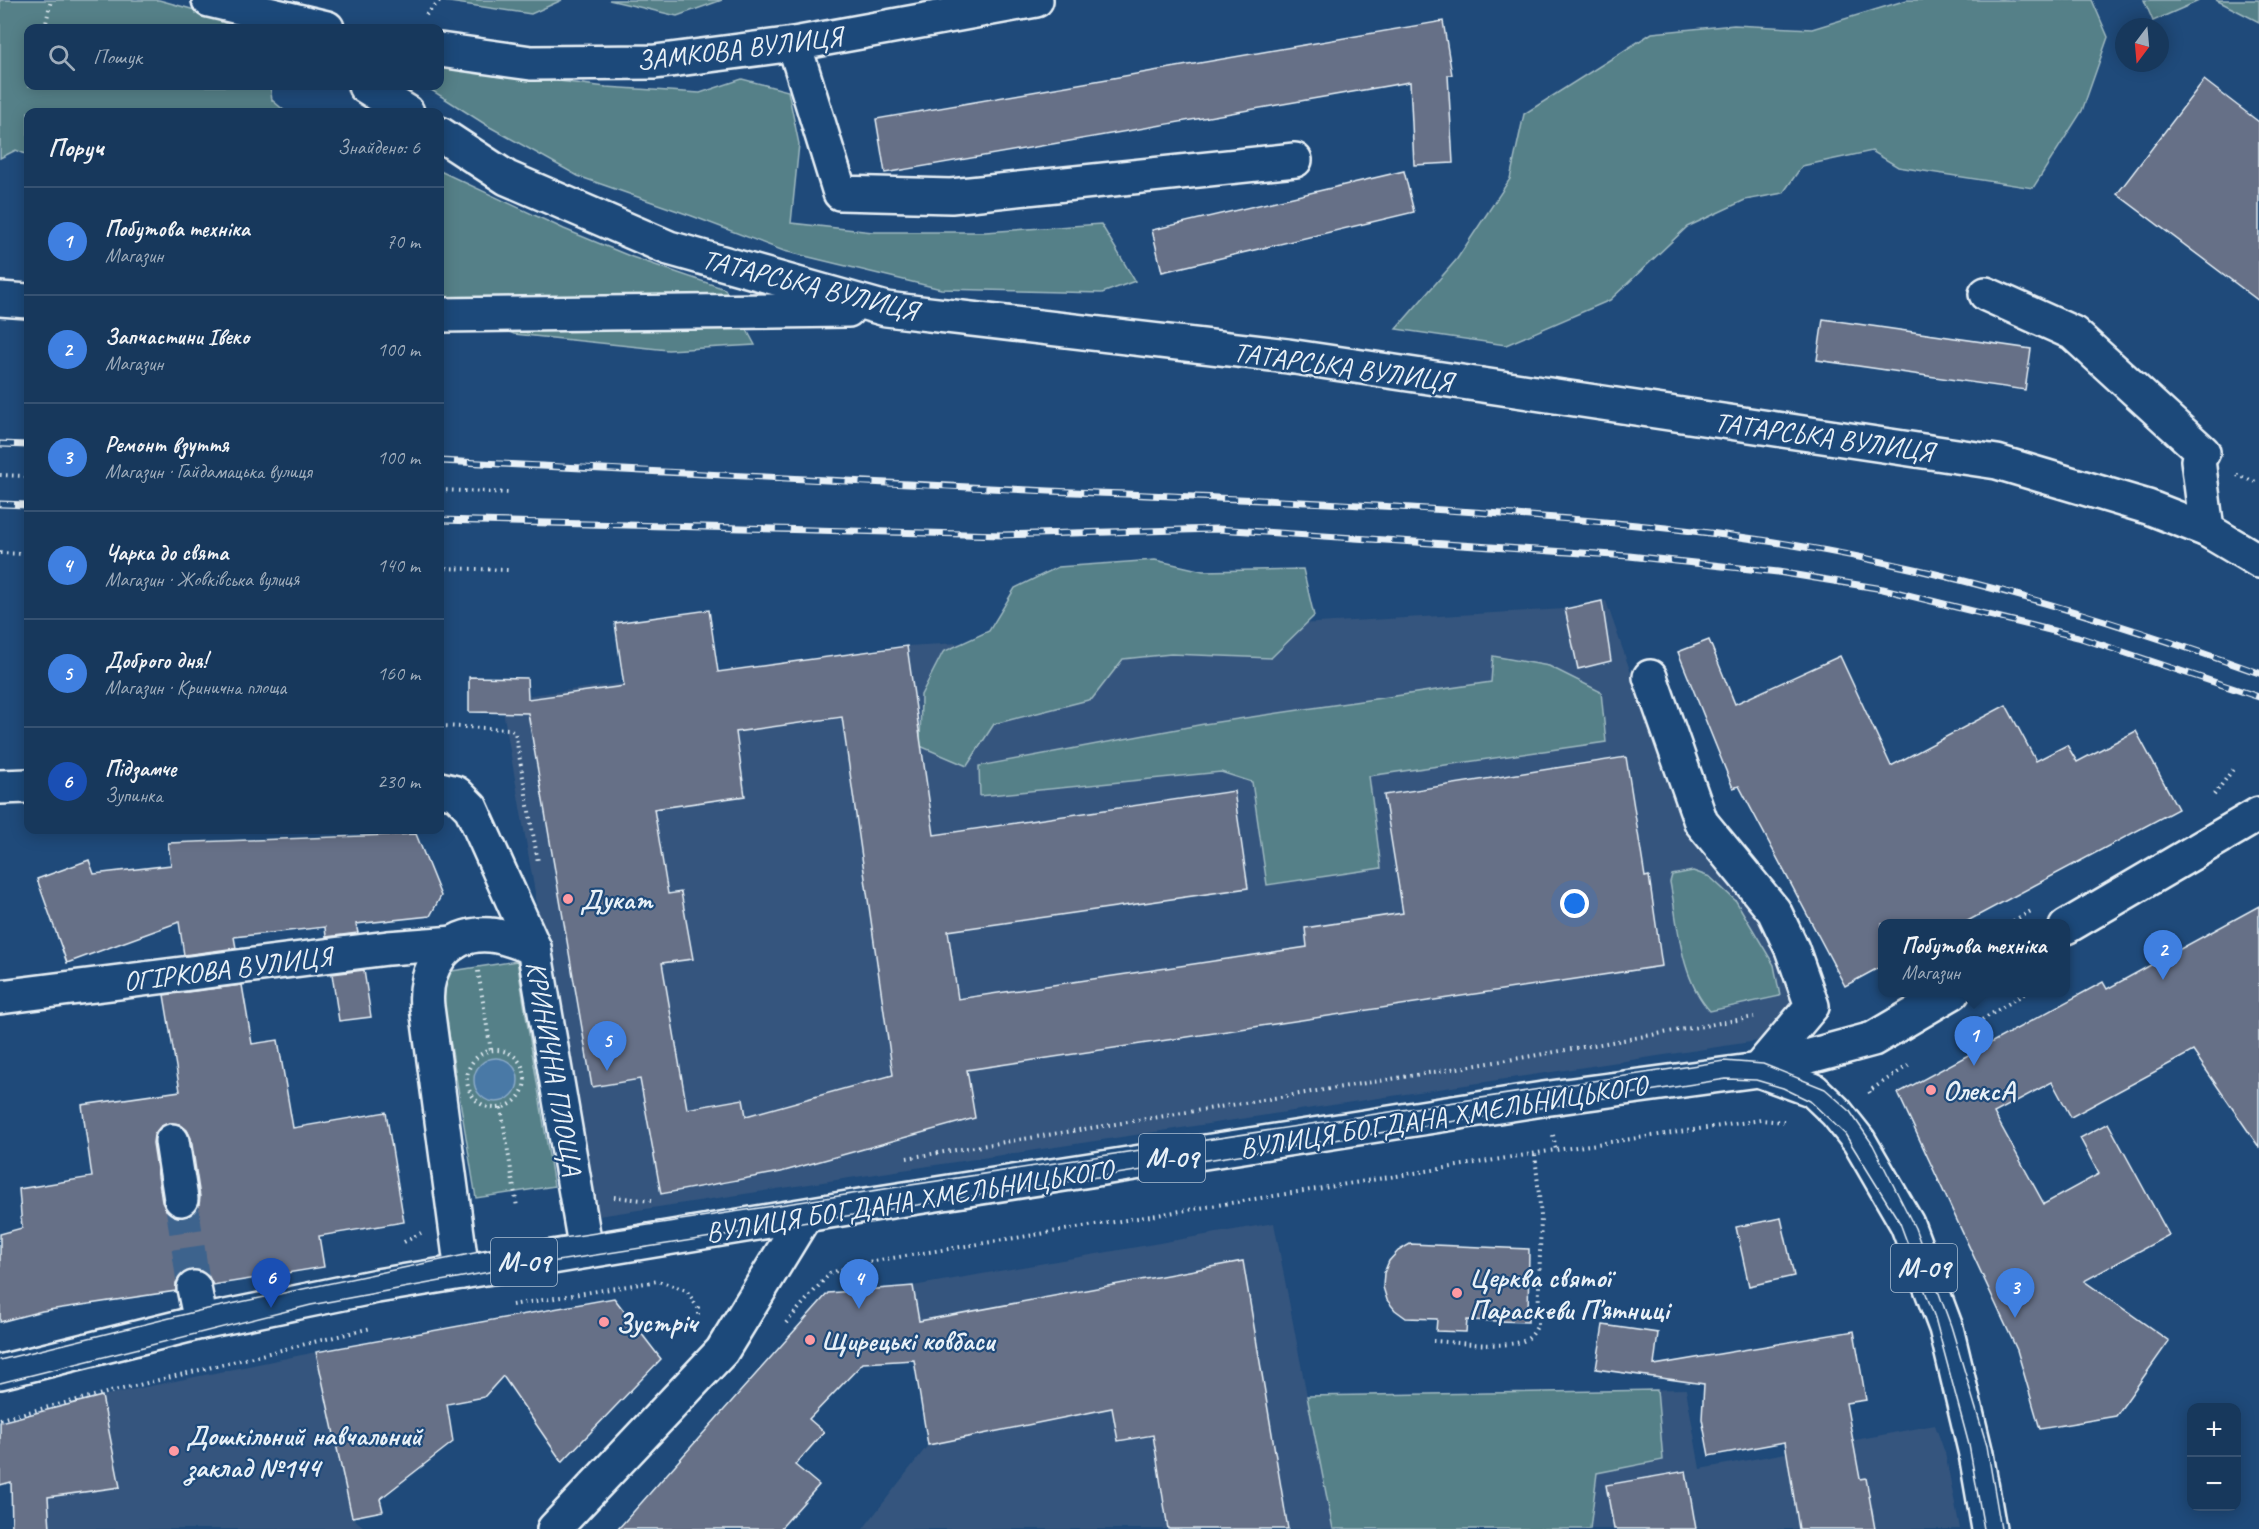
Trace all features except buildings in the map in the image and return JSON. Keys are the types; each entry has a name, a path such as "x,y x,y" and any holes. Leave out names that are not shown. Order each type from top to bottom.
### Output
{"street":[{"path":"210,0 308,24"},
{"name":"ЗАМКОВА ВУЛИЦЯ","path":"444,51 531,63 655,62 794,44 1036,0"},
{"path":"248,11 269,24"},
{"path":"794,44 840,193 951,196 1295,160"},
{"path":"371,90 401,108"},
{"name":"ТАТАРСЬКА ВУЛИЦЯ","path":"444,137 507,178 669,248 886,309 1288,356 1997,462 2148,507 2207,530 2259,561"},
{"path":"1986,294 2073,333 2203,452 2198,460 2207,530"},
{"path":"0,299 24,301"},
{"path":"444,315 886,309"},
{"path":"1650,677 1701,822 1774,911 1792,949 1812,1006 1758,1070"},
{"path":"0,787 24,786"},
{"path":"444,790 456,793 471,808 534,948"},
{"path":"2070,925 2259,814"},
{"name":"КРИНИЧНА ПЛОЩА","path":"463,940 489,935 534,948 586,1251"},
{"path":"462,1272 426,995 427,983 433,966 444,951 463,940"},
{"name":"ОГІРКОВА ВУЛИЦЯ","path":"0,997 463,940"},
{"name":"ВУЛИЦЯ БОГДАНА ХМЕЛЬНИЦЬКОГО","path":"0,1372 201,1323 377,1286 1532,1101 1758,1070 1873,1039 1946,997"},
{"name":"М-09","path":"1758,1070 1813,1090 1836,1112 1859,1141 1907,1224 1946,1328 1976,1454 1989,1529"},
{"path":"172,1141 181,1199"},
{"path":"554,1529 722,1351 804,1217"},
{"path":"195,1288 201,1323"}],"path":[{"path":"46,24 51,0"},
{"path":"0,475 24,476"},
{"path":"444,490 511,493"},
{"path":"0,553 24,554"},
{"path":"444,568 510,570"},
{"path":"463,940 491,1051"},
{"path":"899,1159 1532,1056 1812,1006"},
{"path":"501,1050 522,1066 525,1085 514,1102 501,1108 486,1107 477,1102 470,1094 467,1075 475,1059 491,1051 501,1050"},
{"path":"501,1108 517,1207"},
{"path":"830,1273 868,1262 1535,1154 1761,1120 1791,1123"},
{"path":"1433,1341 1510,1344 1522,1341 1535,1331 1538,1324 1541,1216 1535,1154"},
{"path":"608,1197 662,1202"},
{"path":"510,1305 658,1281 686,1290"},
{"path":"0,1419 374,1328"}],"shaded area":[{"path":"1606,601 1682,820 1744,888 1784,966 1803,1034 592,1217 501,699 907,646 1565,609"},
{"path":"496,1058 511,1065 518,1080 511,1095 496,1102 481,1095 474,1080 481,1065"},
{"path":"1274,1223 1307,1396 1686,1389 1700,1469 1935,1425 1945,1453 1960,1529 863,1529 928,1445 919,1320 913,1286"},
{"name":"Дошкільний навчальний заклад №144","path":"316,1352 352,1517 366,1529 12,1529 8,1420 102,1396"}],"green space":[{"path":"0,0 159,0 202,12 226,24 24,24 24,90 271,90 272,100 281,108 24,108 24,153 16,150 0,158"},
{"path":"436,0 562,0 531,14"},
{"path":"609,0 722,0 677,16"},
{"path":"1907,0 2092,0 2108,37 2082,111 2033,188 1898,167 1872,151 1802,166 1783,193 1745,200 1687,227 1610,300 1506,345 1396,329 1457,259 1510,179 1524,114 1652,33 1734,25 1812,29"},
{"path":"2144,0 2201,0 2160,18 2152,18"},
{"path":"2216,0 2259,0 2259,22"},
{"path":"444,60 479,71 606,87 700,93 742,79 788,91 799,144 791,223 873,232 985,232 1101,224 1135,281 1102,293 941,289 784,251 578,176 488,126 431,90 444,90"},
{"path":"444,173 564,229 632,257 725,289 755,345 668,350 514,334 444,305"},
{"path":"1155,560 1203,571 1303,569 1314,616 1271,658 1171,654 1123,659 1092,699 994,724 967,766 920,746 921,695 943,652 989,631 1015,588 1058,567"},
{"path":"1493,656 1549,666 1601,692 1606,742 1369,776 1381,868 1267,885 1252,782 1221,772 980,796 979,766 1204,724 1491,682"},
{"path":"1693,871 1710,877 1736,901 1774,965 1780,996 1710,1011 1700,998 1686,967 1670,882 1672,875"},
{"path":"517,961 554,1186 476,1198 439,973"},
{"path":"1657,1390 1663,1460 1597,1473 1590,1529 1333,1529 1307,1396"}],"tunnel":[{"path":"181,1199 194,1288"}],"tram line":[{"path":"0,1360 198,1311 498,1248 1724,1061 1763,1064 1825,1089 1849,1110 1873,1145 1915,1228 1951,1326 1987,1446 2001,1529"},
{"path":"0,1383 311,1305 500,1270 1726,1079 1756,1080 1783,1088 1810,1101 1845,1134 1900,1223 1935,1318 1969,1445 1984,1529"}],"railway":[{"path":"0,444 24,445"},
{"path":"444,461 1389,507 1549,517 1691,531 1785,544 1927,572 2023,596 2165,640 2259,673"},
{"path":"0,504 24,505"},
{"path":"444,520 1002,535 1217,529 1629,556 1778,572 1883,589 2078,637 2259,697"}],"place":[{"name":"Дукат","path":"568,899"},
{"name":"Запчастини Івеко","path":"2163,980"},
{"name":"Побутова техніка","path":"1974,1066"},
{"name":"Доброго дня!","path":"607,1071"},
{"name":"ОлексА","path":"1931,1090"},
{"name":"Церква святої Параскеви П'ятниці","path":"1457,1293"},
{"name":"Підзамче","path":"271,1308"},
{"name":"Чарка до святa","path":"859,1309"},
{"name":"Ремонт взуття","path":"2015,1318"},
{"name":"Зустріч","path":"604,1322"},
{"name":"Щирецькі ковбаси","path":"810,1340"},
{"name":"Дошкільний навчальний заклад №144","path":"174,1451"}]}
